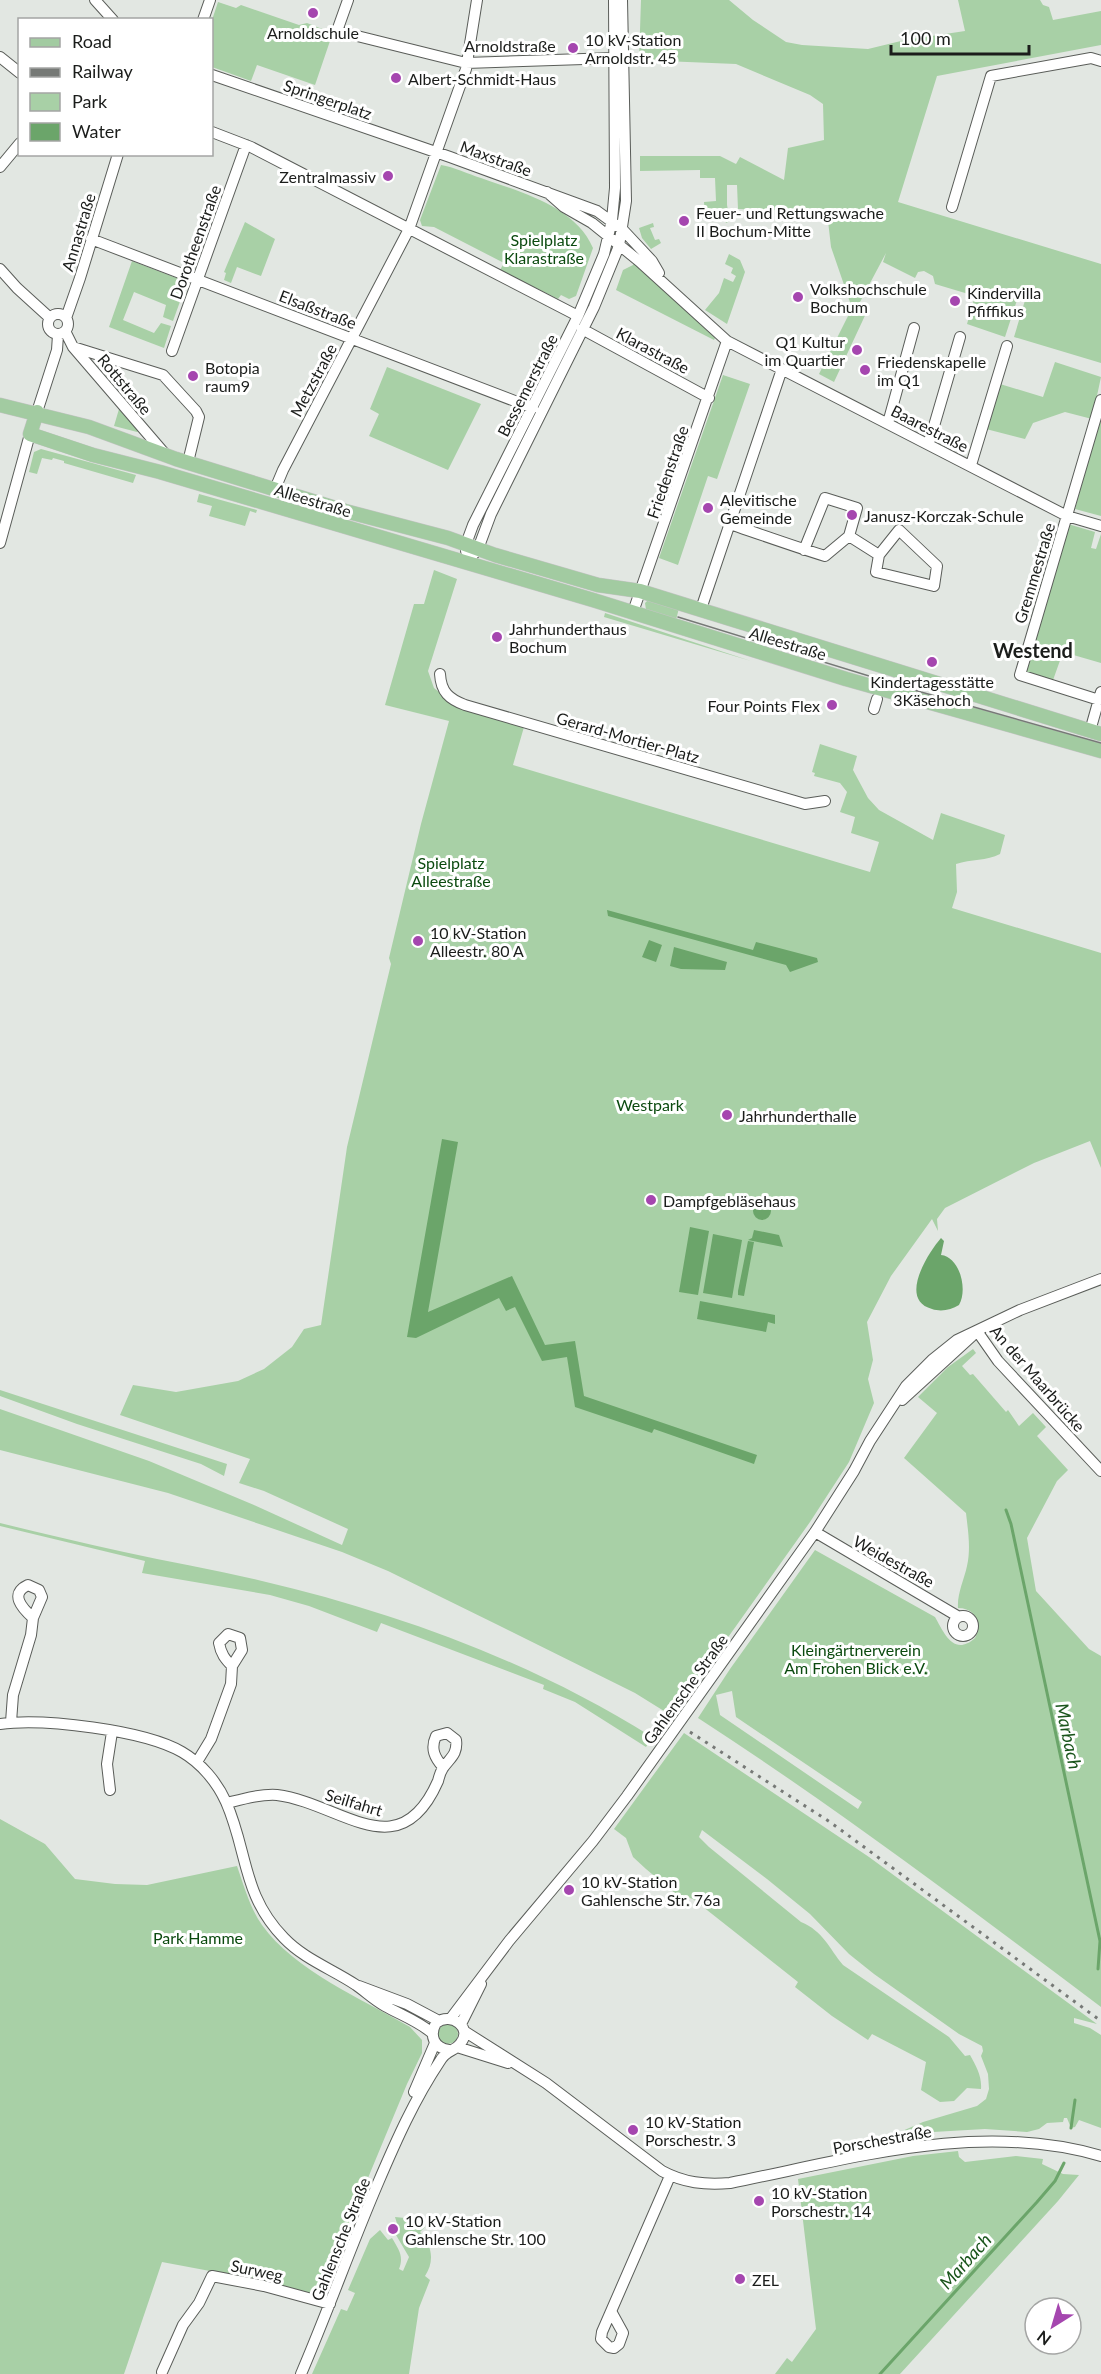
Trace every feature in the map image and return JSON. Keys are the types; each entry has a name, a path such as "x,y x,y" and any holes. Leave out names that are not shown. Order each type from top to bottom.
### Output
{"main road":[{"name":"Alleestraße","path":"0,405 37,412 89,427 189,462 345,511 598,585 640,591 701,609 1095,732"},
{"path":"30,434 37,412"},
{"name":"Alleestraße","path":"30,434 93,455 184,479 633,612 846,679 1101,751"},
{"path":"184,479 189,462"}],"street":[{"path":"95,0 111,18"},
{"path":"204,18 210,0"},
{"name":"Arnoldstraße","path":"348,0 337,31 466,63 615,58"},
{"name":"Metzstraße","path":"275,489 409,229 466,69 477,0"},
{"name":"Bessemerstraße","path":"472,547 473,525 578,315 597,274 608,237 612,220 615,173 614,0"},
{"name":"Bessemerstraße","path":"472,547 582,329 620,246 626,201 622,0"},
{"path":"0,57 18,71"},
{"path":"952,207 991,76 1091,58 1101,61"},
{"name":"Springerplatz","path":"213,75 435,153"},
{"path":"213,132 246,145 409,229 424,234 578,315"},
{"path":"0,167 18,145"},
{"name":"Dorotheenstraße","path":"172,351 246,145"},
{"name":"Maxstraße","path":"435,153 547,192 597,211 612,220"},
{"name":"Annastraße","path":"66,318 117,156"},
{"name":"Maxstraße","path":"547,192 564,207 592,223 608,237"},
{"path":"612,220 623,230"},
{"name":"Baarestraße","path":"623,230 652,261 665,283"},
{"path":"608,237 620,246"},
{"name":"Elsaßstraße","path":"91,239 533,408"},
{"name":"Baarestraße","path":"620,246 665,283 727,341 1067,516 1101,526"},
{"name":"Rottstraße","path":"0,269 50,318 47,324 48,329 62,333 165,454"},
{"path":"37,412 62,333 68,323 66,318 58,314 50,318"},
{"path":"888,423 914,328"},
{"name":"Klarastraße","path":"582,329 709,398"},
{"path":"929,443 960,337"},
{"name":"Friedenstraße","path":"633,612 727,341"},
{"path":"971,465 1007,346"},
{"path":"74,347 163,375 172,383 199,417 189,462"},
{"path":"701,609 782,369"},
{"name":"Gremmestraße","path":"1100,696 1020,675 1101,400"},
{"path":"0,543 30,434"},
{"path":"730,524 768,538 804,550 825,556 849,536 857,508 825,498 804,550"},
{"path":"899,530 937,566 934,586 876,572 879,555 899,530"},
{"path":"849,536 879,555"},
{"path":"466,563 472,547"},
{"name":"Gerard-Mortier-Platz","path":"440,674 441,687 445,692 465,705 805,804 825,801"},
{"path":"1095,732 1100,696"},
{"name":"Gahlensche Straße","path":"451,2018 621,1805 815,1532 906,1386 932,1360 957,1340 1030,1306 1101,1279"},
{"name":"An der Maarbrücke","path":"976,1331 998,1361 1101,1471"},
{"name":"Weidestraße","path":"815,1532 959,1617"},
{"path":"33,1618 31,1635 6,1723 59,1723 112,1732 164,1743 197,1762 210,1776 227,1803 249,1881 258,1904 284,1938 302,1953 369,1996 424,2026 443,2049 453,2048"},
{"path":"197,1762 211,1739 231,1684 232,1666"},
{"path":"110,1790 107,1764 112,1732"},
{"name":"Seilfahrt","path":"227,1803 252,1797 277,1796 300,1801 371,1825 390,1827 412,1820 421,1810 431,1795 443,1767"},
{"name":"Gahlensche Straße","path":"406,2116 440,2060 463,2040 463,2028 488,1970"},
{"path":"355,1985 390,1997 439,2020 451,2018 463,2028"},
{"name":"Gahlensche Straße","path":"301,2374 406,2116 439,2020"},
{"name":"Porschestraße","path":"463,2028 514,2064 546,2083 653,2165 670,2176 696,2183 730,2183 929,2145 982,2141 1054,2146 1101,2156"},
{"name":"Porschestraße","path":"453,2048 514,2064"},
{"path":"612,2313 616,2298 670,2176"},
{"name":"Surweg","path":"162,2372 183,2325 199,2303 212,2276 264,2286 330,2304"}],"green space":[{"path":"641,0 729,0 753,20 786,42 868,49 905,40 965,31 958,0 1040,0 1043,5 1049,7 1053,20 1101,11 1101,45 937,76 898,202 1101,264 1101,363 1014,337 1026,297 1019,294 1005,337 967,324 975,296 935,284 933,276 924,271 918,272 915,278 883,262 886,253 860,302 869,307 834,382 819,374 852,308 831,247 827,212 738,209 737,185 727,185 730,221 726,223 722,210 705,214 704,202 716,201 715,178 700,178 700,170 640,171 640,156 720,156 736,164 740,157 784,180 788,148 824,140 823,104 810,95 736,64 639,60"},
{"path":"218,2 236,8 241,5 299,25 307,23 330,32 331,38 315,85 257,65 251,81 213,67 213,18"},
{"name":"Spielplatz Klarastraße","path":"441,165 529,195 545,202 573,221 585,234 593,248 576,296 569,299 561,295 558,299 500,270 504,263 434,227 422,226 420,220"},
{"path":"245,222 275,239 261,276 237,267 231,283 224,280 226,273 224,272"},
{"path":"653,223 654,227 650,228 655,240 659,239 661,243 651,249 642,238 639,228"},
{"path":"729,254 740,260 745,272 727,324 705,310 719,293 724,278 733,282 736,276 731,273 733,268 725,264"},
{"path":"132,261 187,282 173,321 163,317 166,305 134,292 123,320 154,333 161,323 171,326 164,348 109,327"},
{"path":"634,262 715,338 714,340 616,290 623,270 633,265"},
{"path":"1055,362 1101,377 1092,419 1065,412 1033,423 1025,439 986,429 1000,384 1043,397"},
{"path":"387,367 481,404 448,470 369,436 379,414 370,409"},
{"path":"723,375 750,384 717,479 708,476 678,565 659,558"},
{"path":"119,409 139,431 114,426"},
{"path":"1101,415 1101,516 1075,509"},
{"path":"41,449 136,475 133,483 53,458 52,460 42,458 37,474 29,472 34,452"},
{"path":"199,494 257,510 256,513 250,511 245,526 209,516 212,506 197,502"},
{"path":"1068,524 1095,532 1091,548 1096,549 1101,534 1101,663 1063,652 1052,683 1022,675"},
{"name":"Westpark","path":"434,570 457,579 428,671 434,688 455,705 524,727 513,765 870,872 879,842 851,833 855,817 840,812 847,792 840,783 814,776 815,773 812,772 820,744 857,756 853,770 868,798 879,810 933,840 941,813 1005,835 1000,854 956,864 957,892 952,908 1101,953 1101,1168 1090,1141 1034,1163 945,1208 937,1219 938,1231 932,1219 891,1276 867,1322 873,1360 868,1379 874,1403 849,1462 810,1522 672,1716 635,1693 388,1571 342,1552 168,1493 0,1450 0,1409 149,1461 342,1545 348,1529 264,1491 239,1483 250,1459 120,1415 133,1385 176,1392 238,1381 264,1369 292,1347 304,1329 321,1325 347,1147 391,964 389,958 421,824 449,721 385,705 414,604 424,604"},
{"path":"648,600 679,608 676,620 646,610 645,603"},
{"path":"605,613 751,661 604,617"},
{"name":"Kleingärtnerverein Am Frohen Blick e.V.","path":"973,1349 976,1353 962,1366 970,1375 973,1374 1006,1412 1008,1410 1019,1426 1033,1413 1046,1427 1037,1436 1068,1470 1057,1481 1027,1538 1036,1591 1089,1649 1101,1656 1101,2007 852,1823 698,1718 815,1550 935,1617 946,1636 955,1644 968,1643 975,1638 978,1627 976,1617 969,1611 958,1608 969,1553 966,1513 904,1458 937,1413 918,1397 948,1367","holes":["732,1691 736,1717 862,1802 858,1809 720,1715 716,1695"]},
{"path":"0,1390 227,1464 224,1476 201,1464 77,1424 0,1396"},
{"path":"0,1523 108,1549 228,1573 364,1608 512,1663 560,1685 652,1737 646,1747 575,1702 543,1689 544,1685 381,1623 377,1632 309,1606 270,1595 142,1573 145,1561 0,1526"},
{"path":"684,1733 869,1857 1097,2024 1074,2018 1074,2023 1090,2028 1101,2035 1101,2128 1079,2120 1075,2127 1071,2128 1067,2118 1064,2118 1063,2122 1047,2123 1039,2129 1027,2132 985,2129 933,2132 890,2139 893,2135 923,2122 977,2106 986,2099 989,2089 988,2074 981,2056 982,2046 959,2034 874,1974 849,1954 810,1914 702,1830 699,1837 709,1847 801,1922 815,1930 843,1965 949,2037 965,2056 970,2055 980,2075 981,2089 967,2088 954,2101 940,2102 921,2090 926,2062 872,2034 868,2040 832,2016 795,1987 798,1982 693,1899 676,1894 633,1857 626,1838 614,1829"},
{"name":"Park Hamme","path":"0,1819 45,1844 75,1879 147,1885 237,1866 254,1911 262,1925 276,1941 310,1970 410,2027 422,2040 422,2053 319,2296 226,2274 162,2262 124,2374 0,2374"},
{"path":"448,2024 455,2027 458,2034 455,2041 448,2044 441,2041 438,2034 441,2027"},
{"path":"958,2151 959,2157 965,2162 1016,2156 1043,2159 1042,2164 1063,2174 1079,2175 900,2374 775,2374 787,2358 792,2362 816,2329 798,2179 913,2156"},
{"path":"395,2217 405,2218 425,2227 420,2232 431,2253 430,2265 425,2276 430,2280 419,2308 409,2374 312,2374 341,2309 347,2311 355,2293 348,2290 370,2239 380,2230 388,2240 392,2238 397,2246 401,2257 399,2269 403,2271 409,2257 396,2235 400,2233"}],"water":[{"path":"607,910 753,950 756,942 817,958 818,962 790,972 786,965 608,916"},
{"path":"649,940 662,945 656,962 642,957"},
{"path":"674,947 727,962 725,970 681,969 670,966"},
{"path":"442,1139 458,1142 428,1312 512,1276 545,1345 575,1341 584,1396 757,1455 754,1464 654,1429 652,1433 575,1407 567,1357 542,1361 515,1307 506,1311 499,1298 416,1338 407,1337"},
{"path":"758,1202 766,1202 771,1207 769,1218 758,1220 753,1215 753,1207"},
{"path":"690,1227 709,1231 698,1295 679,1292"},
{"path":"754,1230 779,1235 783,1247 748,1240 752,1238"},
{"path":"713,1234 742,1240 732,1298 703,1293"},
{"path":"941,1238 944,1241 941,1255 948,1257 957,1268 963,1291 959,1305 942,1310 932,1309 922,1304 917,1296 916,1287 923,1265"},
{"path":"748,1241 754,1242 744,1296 738,1295 738,1291"},
{"path":"700,1301 775,1315 775,1324 768,1322 766,1332 697,1319"}],"waterway":[{"name":"Marbach","path":"1006,1510 1011,1524 1100,1941 1098,1969"},
{"name":"Marbach","path":"1071,2128 1075,2100"},
{"name":"Marbach","path":"880,2374 1037,2202 1055,2181 1064,2163"}],"tram line":[{"path":"678,617 921,692 1101,743"}],"railway":[{"path":"690,1732 830,1822 1101,2021"}],"place":[{"name":"Arnoldschule","path":"313,13"},
{"name":"10 kV-Station Arnoldstr. 45","path":"573,48"},
{"name":"Albert-Schmidt-Haus","path":"396,78"},
{"name":"Zentralmassiv","path":"388,176"},
{"name":"Feuer- und Rettungswache II Bochum-Mitte","path":"684,221"},
{"name":"Volkshochschule Bochum","path":"798,297"},
{"name":"Kindervilla Pfiffikus","path":"955,301"},
{"name":"Q1 Kultur im Quartier","path":"857,350"},
{"name":"Friedenskapelle im Q1","path":"865,370"},
{"name":"Botopia raum9","path":"193,376"},
{"name":"Alevitische Gemeinde","path":"708,508"},
{"name":"Janusz-Korczak-Schule","path":"852,515"},
{"name":"Jahrhunderthaus Bochum","path":"497,637"},
{"name":"Kindertagesstätte 3Käsehoch","path":"932,662"},
{"name":"Four Points Flex","path":"832,705"},
{"name":"10 kV-Station Alleestr. 80 A","path":"418,941"},
{"name":"Jahrhunderthalle","path":"727,1115"},
{"name":"Dampfgebläsehaus","path":"651,1200"},
{"name":"10 kV-Station Gahlensche Str. 76a","path":"569,1890"},
{"name":"10 kV-Station Porschestr. 3","path":"633,2130"},
{"name":"10 kV-Station Porschestr. 14","path":"759,2201"},
{"name":"10 kV-Station Gahlensche Str. 100","path":"393,2229"},
{"name":"ZEL","path":"740,2279"}],"district":[{"name":"Westend","path":"1033,650"}],"park label":[{"name":"Spielplatz Alleestraße","path":"451,871"}]}
